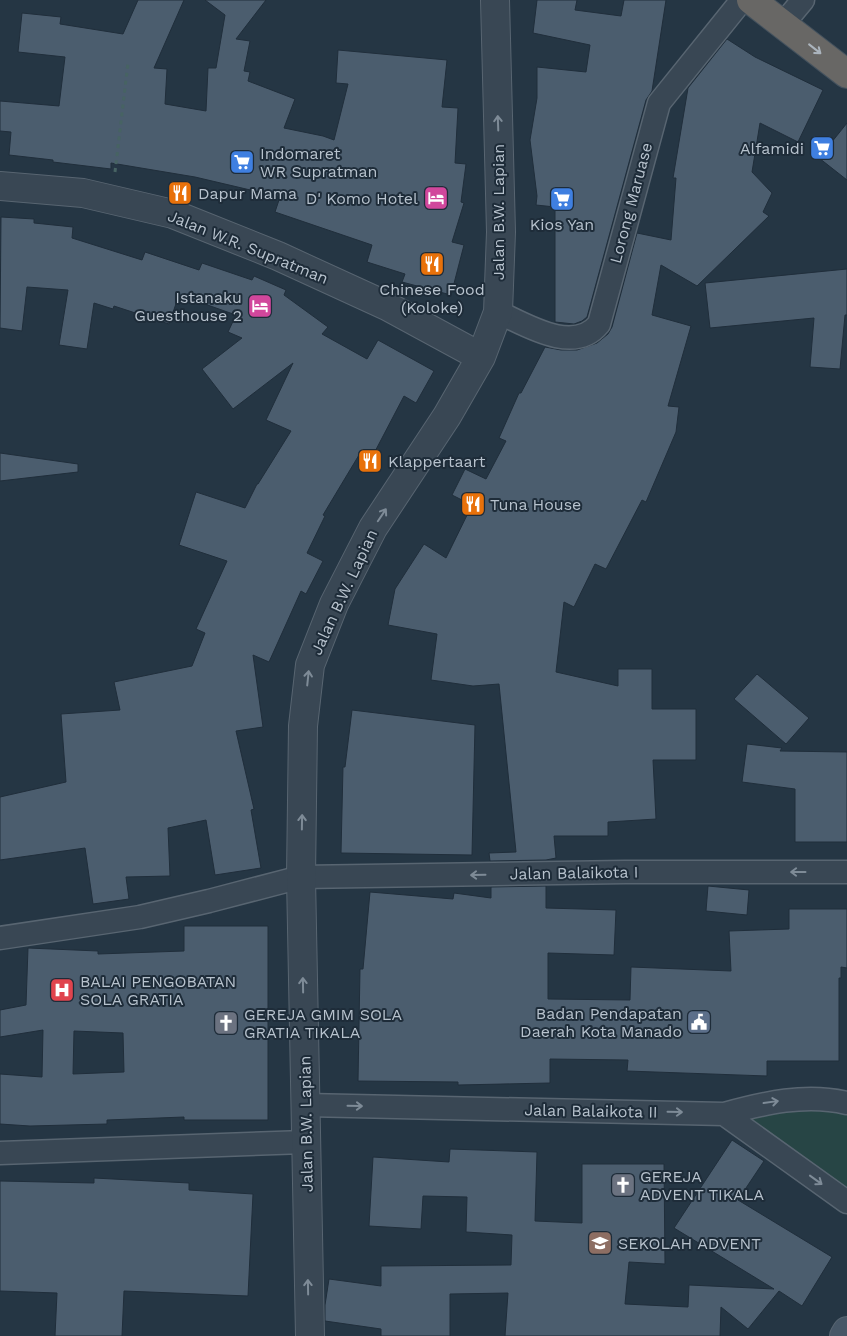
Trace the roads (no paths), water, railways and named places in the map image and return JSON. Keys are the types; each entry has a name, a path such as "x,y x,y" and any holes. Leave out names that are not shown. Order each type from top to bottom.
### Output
{"highway":[{"path":"751,0 847,74"}],"main road":[{"path":"844,1336 847,1331"}],"street":[{"name":"Jalan B.W. Lapian","path":"310,1336 301,877 303,726 310,665 334,604 373,528 447,416 481,356 498,312 501,232 495,0"},
{"name":"Lorong Maruase","path":"498,312 545,333 569,338 581,337 593,331 599,324 658,103 742,0"},
{"path":"783,24 803,0"},
{"name":"Jalan W.R. Supratman","path":"0,186 83,193 173,214 278,256 387,306 481,356"},
{"name":"Jalan Balaikota I","path":"0,938 140,917 209,902 301,877 624,872 847,872"},
{"name":"Jalan Balaikota II","path":"306,1105 724,1114 767,1102 830,1098 847,1102"},
{"path":"724,1114 847,1202"},
{"path":"0,1153 305,1142"}],"place":[{"name":"Alfamidi","path":"822,148"},
{"name":"Indomaret WR Supratman","path":"242,162"},
{"name":"Dapur Mama","path":"180,193"},
{"name":"D' Komo Hotel","path":"436,198"},
{"name":"Kios Yan","path":"562,199"},
{"name":"Chinese Food (Koloke)","path":"432,264"},
{"name":"Istanaku Guesthouse 2","path":"260,306"},
{"name":"Klappertaart","path":"370,461"},
{"name":"Tuna House","path":"473,504"},
{"name":"BALAI PENGOBATAN SOLA GRATIA","path":"62,990"},
{"name":"Badan Pendapatan Daerah Kota Manado","path":"699,1022"},
{"name":"GEREJA GMIM SOLA GRATIA TIKALA","path":"226,1023"},
{"name":"GEREJA ADVENT TIKALA","path":"623,1185"},
{"name":"SEKOLAH ADVENT","path":"600,1243"}]}
